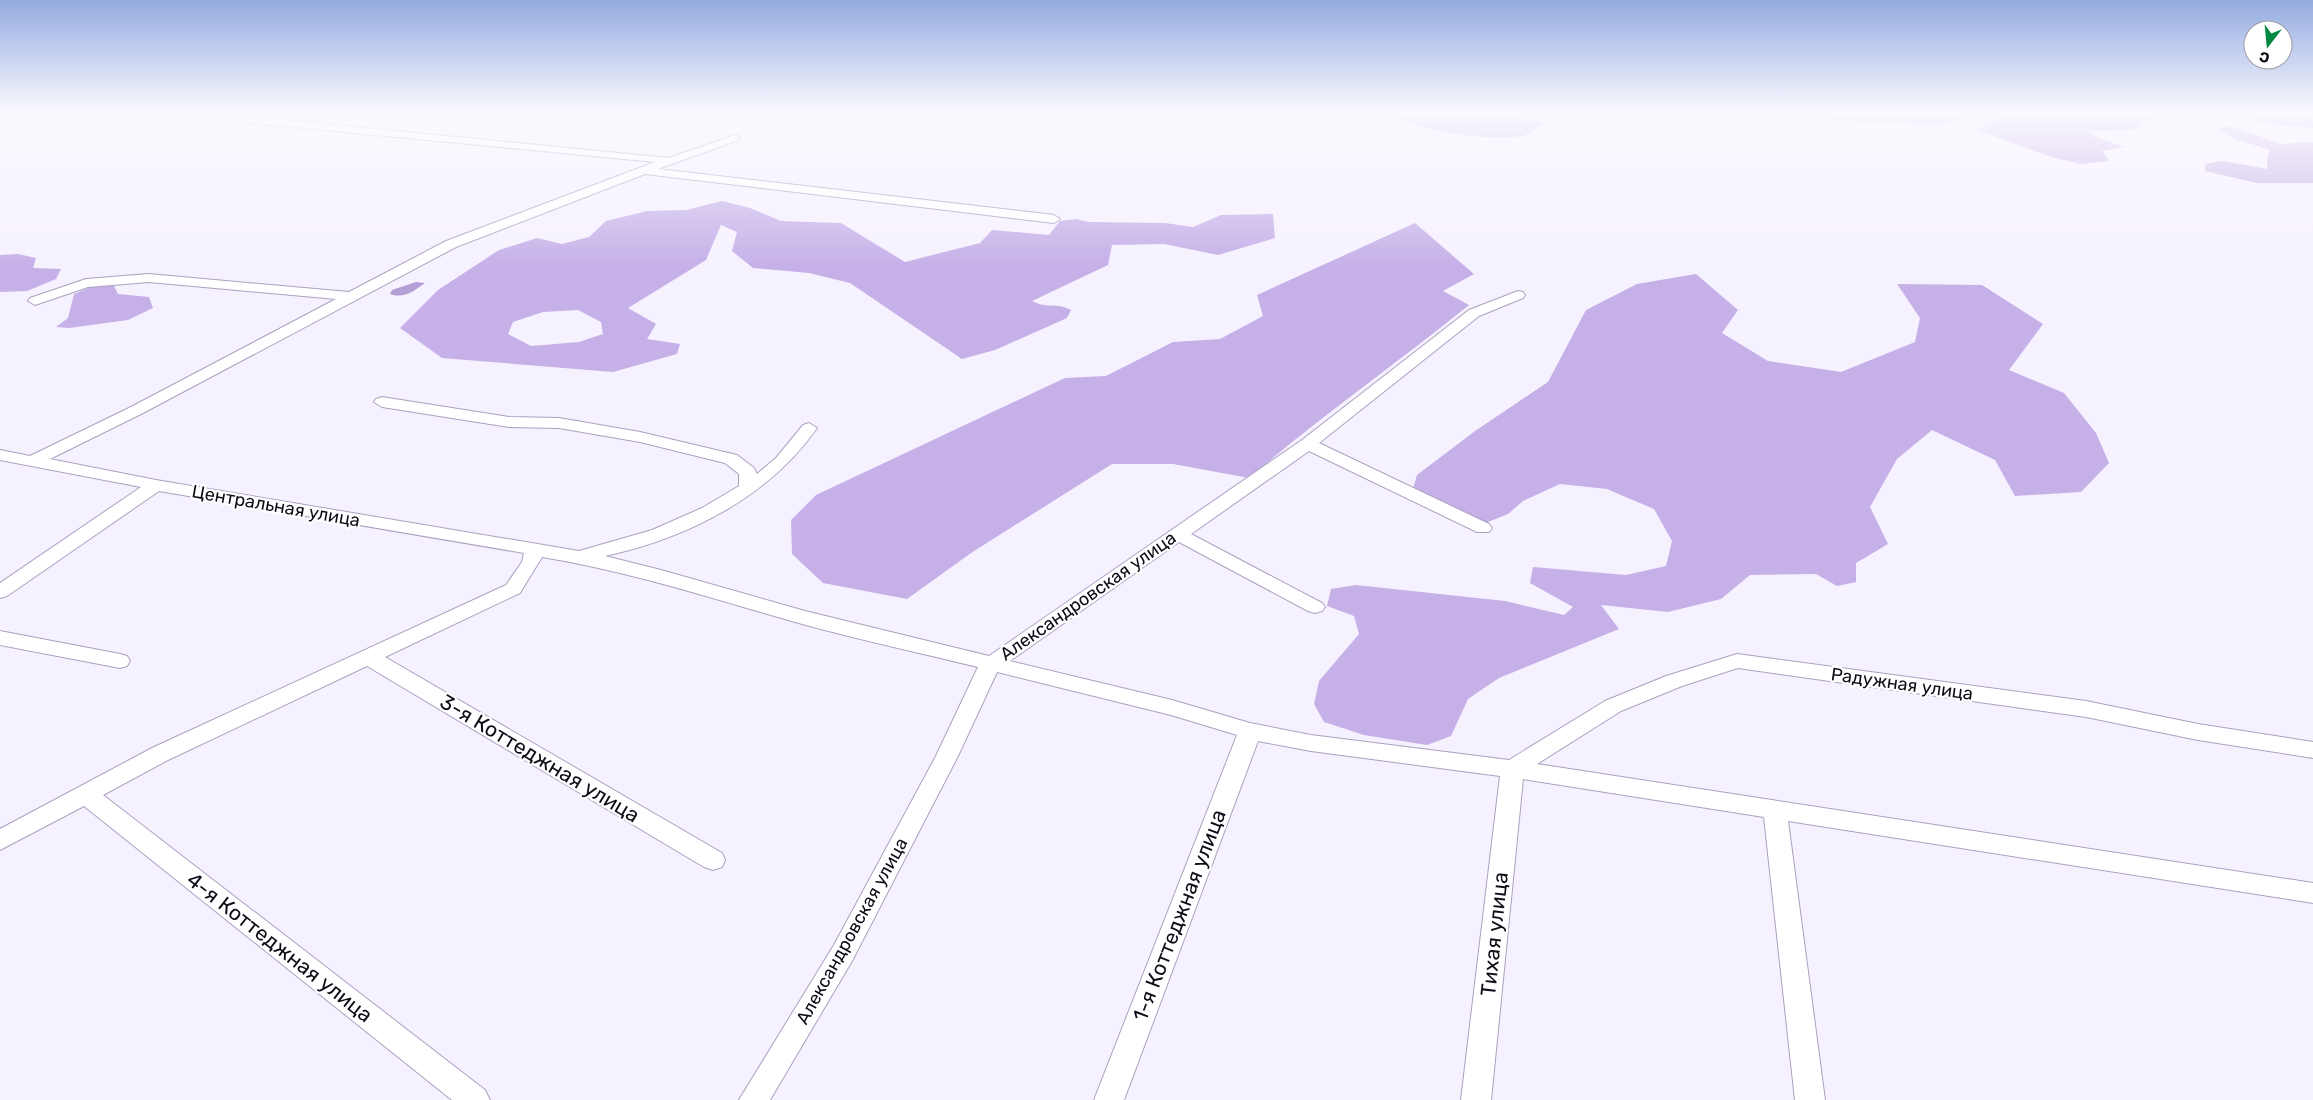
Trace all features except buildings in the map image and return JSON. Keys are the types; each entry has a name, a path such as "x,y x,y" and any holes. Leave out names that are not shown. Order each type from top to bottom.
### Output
{"street":[{"path":"33,461 120,419 459,240 537,213 660,164"},
{"path":"642,171 1054,220"},
{"path":"35,301 86,283 149,278 353,297"},
{"name":"Александровская улица","path":"754,1100 843,953 947,756 990,665 1308,444 1474,313 1518,295"},
{"path":"382,402 509,422 559,423 640,437 731,459 748,472 748,489"},
{"path":"0,840 160,754 513,589 531,562 554,553 604,551 639,541 715,508 748,489 772,470 809,428"},
{"path":"1308,444 1483,528"},
{"name":"Центральная улица","path":"0,455 156,485 554,553 654,574 802,617 990,665 1172,708 1250,731 1311,743 1512,769 2313,893"},
{"path":"0,592 156,485"},
{"path":"1178,534 1315,607"},
{"path":"0,638 120,661"},
{"name":"3-я Коттеджная улица","path":"367,656 713,860"},
{"name":"Радужная улица","path":"1512,769 1613,706 1674,680 1737,661 2086,709 2198,732 2313,750"},
{"name":"1-я Коттеджная улица","path":"1109,1100 1250,731"},
{"name":"Тихая улица","path":"1476,1100 1512,769"},
{"name":"4-я Коттеджная улица","path":"85,794 475,1100"},
{"path":"1775,810 1810,1100"}],"shaded area":[{"path":"2205,164 2241,164 2267,169 2267,164 2313,164 2313,183 2256,183 2205,171"},
{"path":"722,201 750,208 781,221 841,223 905,262 980,243 992,230 1049,235 1060,221 1076,219 1089,222 1165,223 1193,227 1221,215 1273,214 1275,238 1218,255 1164,244 1112,245 1108,265 1032,301 1042,305 1061,306 1071,310 1067,318 995,350 962,359 850,283 809,273 753,268 732,251 737,232 721,225 706,260 628,308 656,324 647,339 680,344 677,354 613,372 442,358 400,328 438,290 499,250 537,238 562,244 589,237 606,221 647,211 686,210","holes":["578,310 601,322 603,334 579,342 531,346 508,334 513,322 543,312"]},
{"path":"1415,223 1474,274 1443,291 1469,305 1249,478 1173,464 1112,464 971,553 907,599 823,583 792,554 791,520 816,495 1065,378 1106,376 1173,342 1220,339 1263,316 1257,295"},
{"path":"18,254 36,258 33,268 61,269 56,279 27,291 0,292 0,255"},
{"path":"1696,274 1738,310 1722,333 1768,361 1841,372 1915,342 1920,318 1897,284 1982,285 2043,324 2009,370 2064,393 2096,433 2109,463 2081,492 2015,496 1995,460 1932,430 1897,459 1870,507 1888,544 1856,563 1856,582 1837,586 1816,574 1750,575 1721,599 1668,612 1601,605 1619,629 1499,678 1468,699 1451,736 1427,745 1364,735 1324,722 1314,704 1319,681 1359,634 1354,616 1327,606 1331,589 1356,585 1505,601 1564,615 1573,607 1530,583 1533,567 1626,575 1666,566 1672,541 1654,509 1607,489 1560,484 1523,501 1508,514 1483,524 1413,489 1417,475 1475,431 1548,382 1586,310 1637,284"},
{"path":"416,282 425,283 404,295 390,294 392,290"},
{"path":"96,285 114,286 118,294 149,297 153,308 128,320 69,328 56,327 68,318 74,294"}]}
